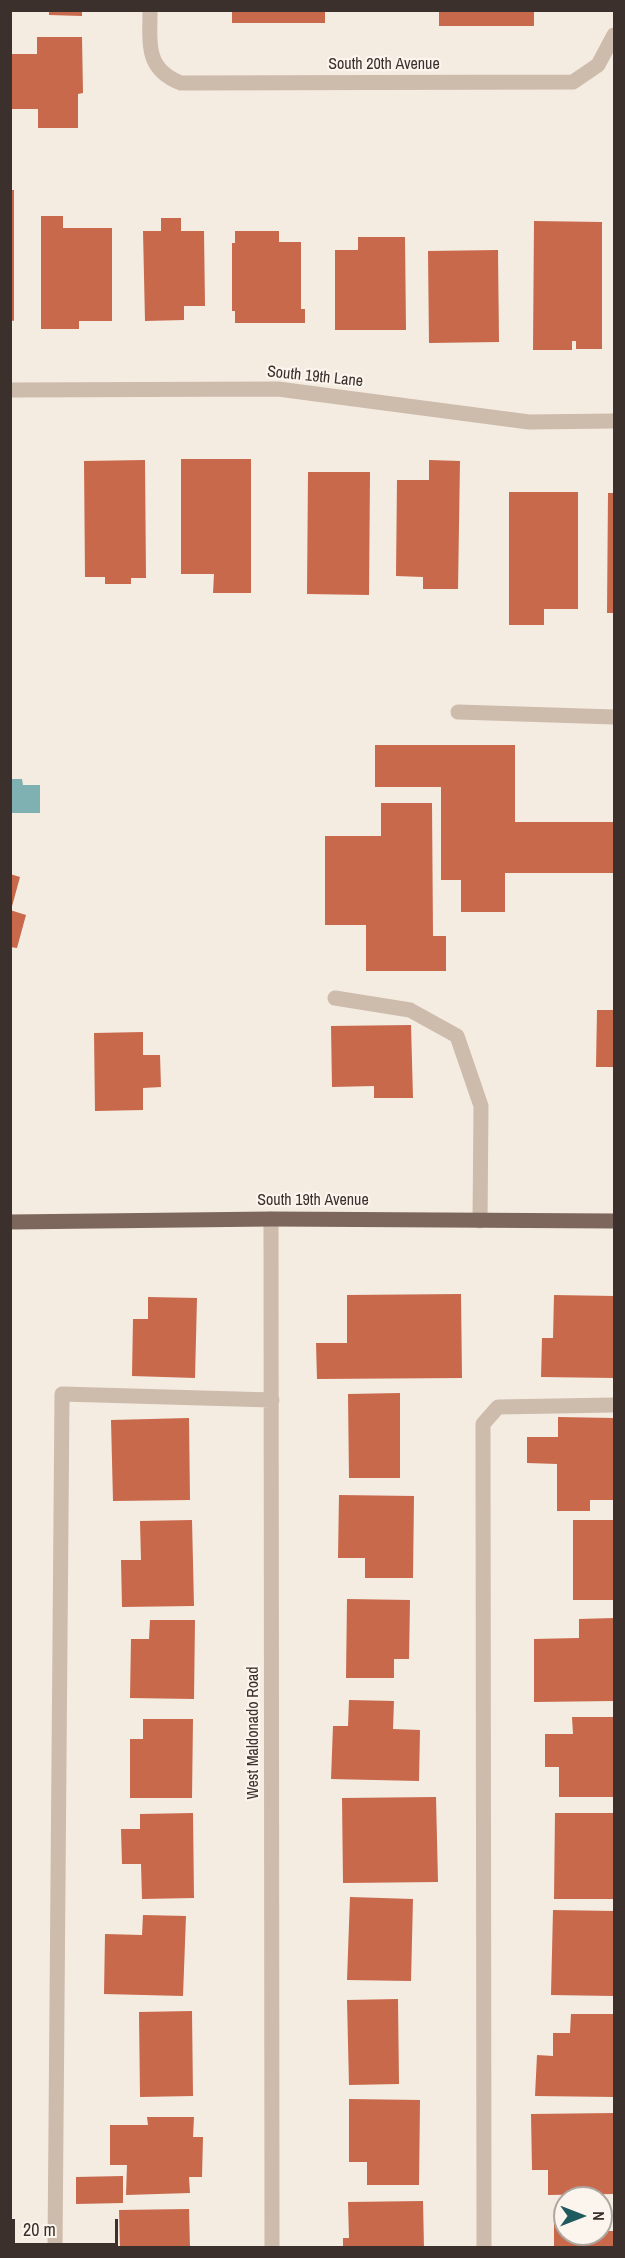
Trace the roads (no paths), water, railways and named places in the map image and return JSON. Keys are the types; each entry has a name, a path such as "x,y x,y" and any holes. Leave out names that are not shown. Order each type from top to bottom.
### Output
{"main road":[{"name":"South 19th Avenue","path":"10,1222 271,1219 615,1221"}],"street":[{"name":"South 20th Avenue","path":"150,10 150,42 153,59 166,77 181,83 573,82 598,65 615,35"},
{"name":"South 19th Lane","path":"10,390 278,389 529,422 615,421"},
{"path":"458,712 615,717"},
{"path":"335,998 410,1010 457,1036 482,1106 480,1221"},
{"name":"West Maldonado Road","path":"271,1219 272,2247"},
{"path":"55,2247 62,1394 272,1400"},
{"path":"484,2247 483,1424 498,1407 615,1405"}],"water":[{"path":"11,779 22,779 23,785 40,785 40,813 11,813"}]}
